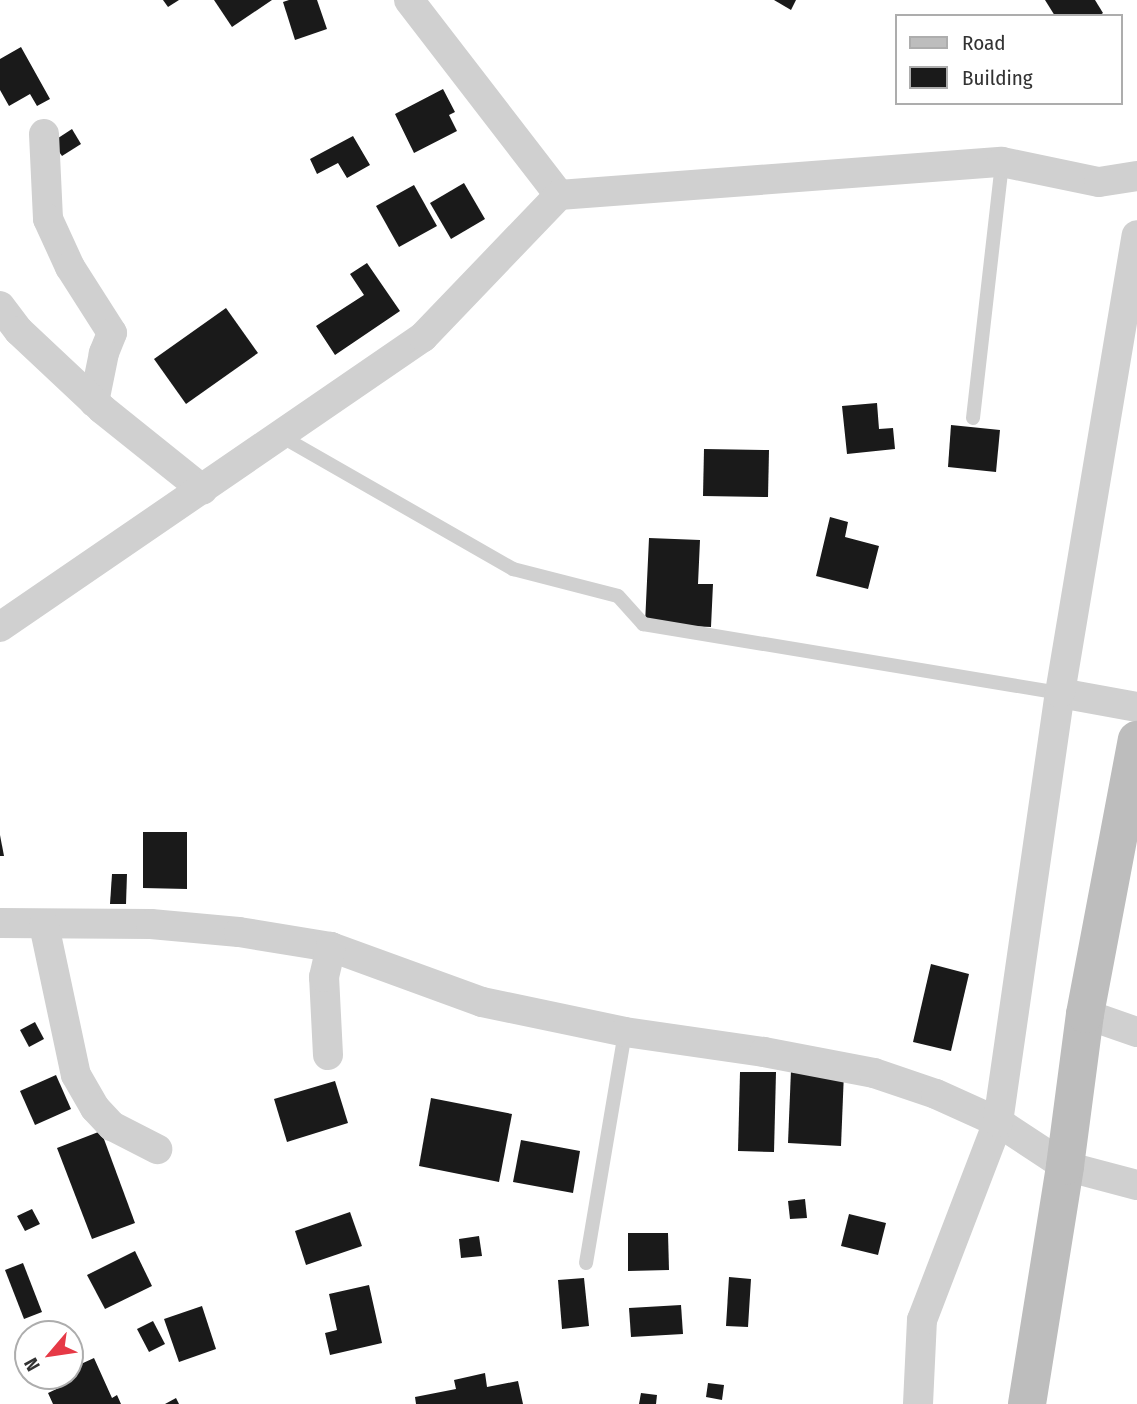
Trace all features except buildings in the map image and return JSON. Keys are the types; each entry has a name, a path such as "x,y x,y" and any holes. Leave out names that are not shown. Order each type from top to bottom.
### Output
{"main road":[{"path":"1027,1404 1065,1166 1085,1014 1137,740"}],"street":[{"path":"409,0 559,195"},
{"path":"44,134 48,219 71,267 112,333 103,353 94,402"},
{"path":"0,627 423,337 559,195 1002,162 1099,181 1137,176"},
{"path":"918,1404 922,1320 998,1122 1060,693 1137,235"},
{"path":"0,306 19,331 94,402 203,490"},
{"path":"1060,693 1137,707"},
{"path":"0,922 44,925 151,924 239,932 331,947 482,1002 625,1032 764,1052 874,1073 936,1094 998,1122 1065,1166 1137,1185"},
{"path":"44,925 76,1075 95,1108 111,1126 157,1149"},
{"path":"328,1055 324,977 331,947"},
{"path":"1085,1014 1137,1032"}],"lane":[{"path":"973,418 1002,162"},
{"path":"278,435 513,569 618,596 643,624 1060,693"},
{"path":"586,1263 625,1032"}]}
